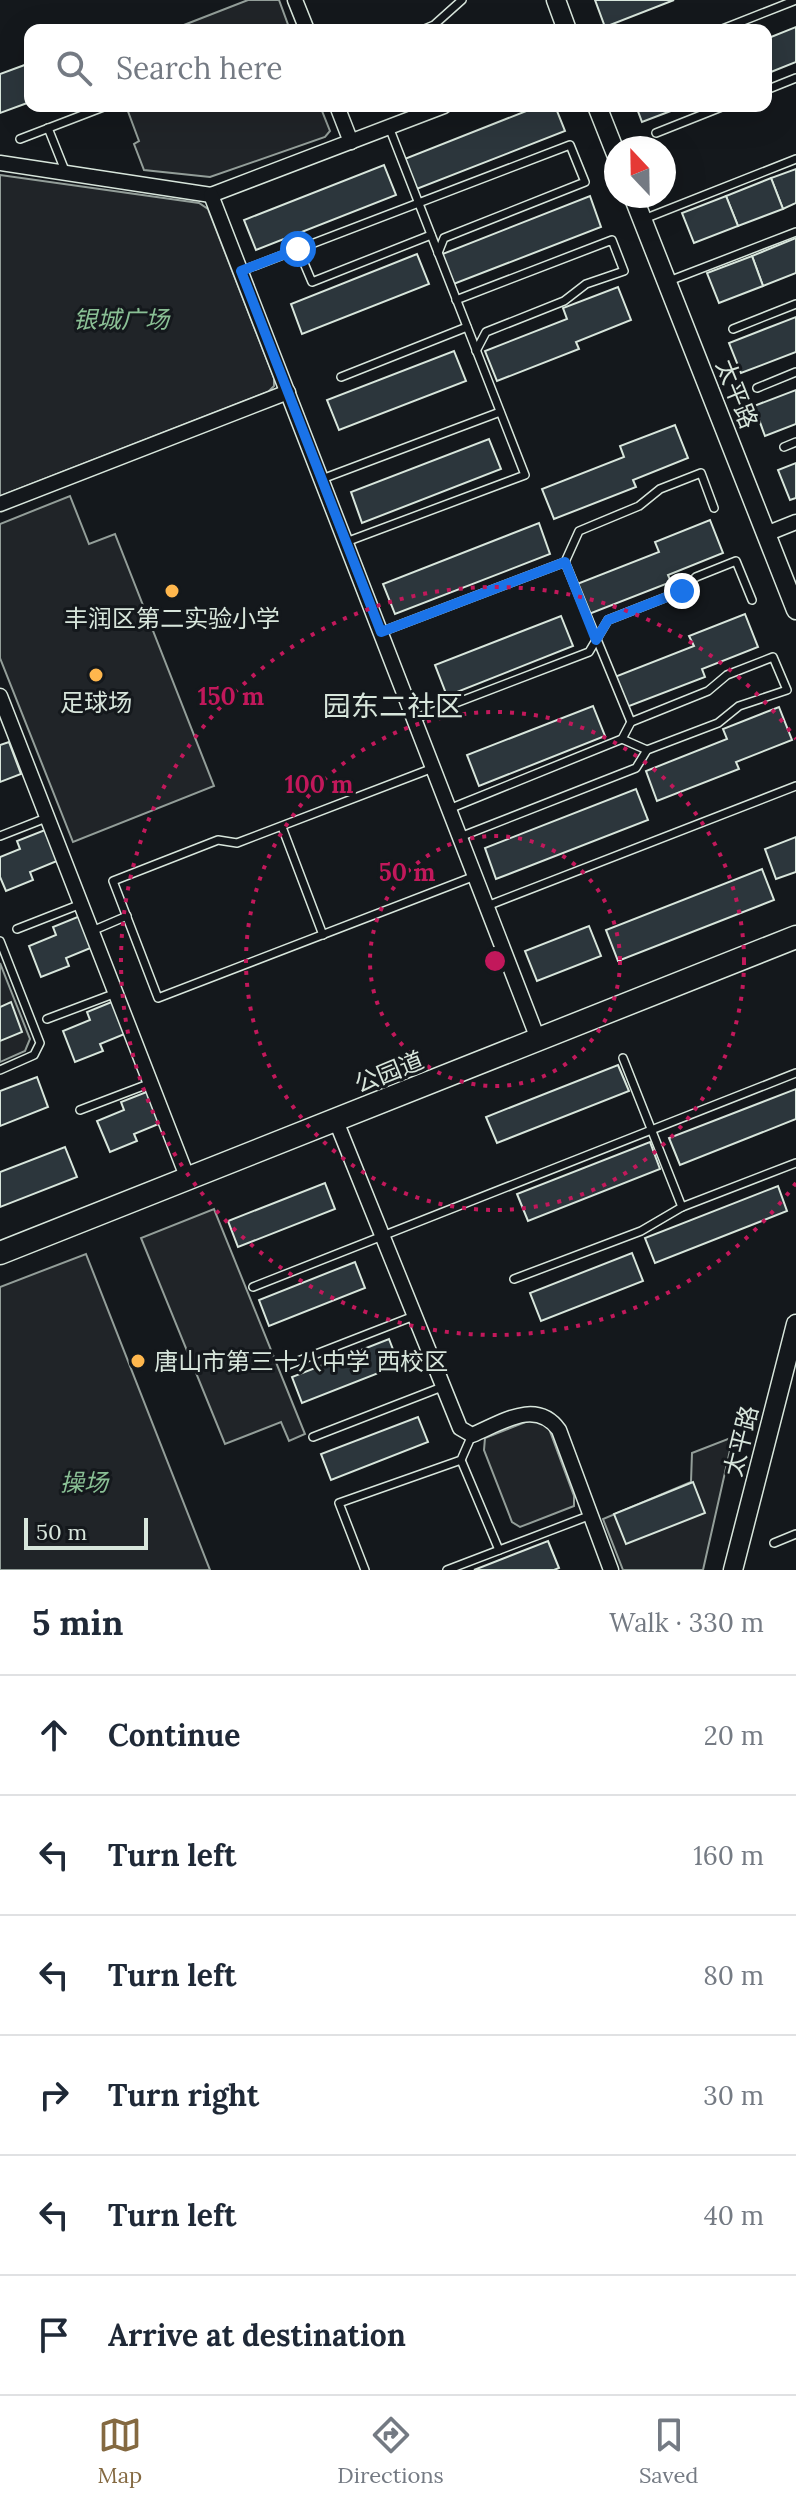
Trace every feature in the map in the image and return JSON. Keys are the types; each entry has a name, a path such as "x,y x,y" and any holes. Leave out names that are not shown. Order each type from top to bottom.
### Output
{"main road":[{"name":"公园道","path":"0,1253 796,937"}],"street":[{"path":"295,0 305,24"},
{"path":"556,0 565,24"},
{"path":"339,112 351,142"},
{"path":"0,163 211,195 428,112"},
{"path":"599,112 609,136"},
{"path":"211,195 538,1039"},
{"name":"太平路","path":"638,208 796,610"},
{"path":"0,504 288,392"},
{"path":"766,534 796,522"},
{"path":"0,696 6,732 48,817 188,1179"},
{"path":"336,1121 460,1428 472,1435 526,1413 542,1414 552,1420 559,1430 611,1570"},
{"name":"太平路","path":"733,1570 796,1324"}],"lane":[{"path":"435,24 462,0"},
{"path":"735,24 796,0"},
{"path":"772,88 796,78"},
{"path":"20,139 90,112"},
{"path":"656,133 709,112"},
{"path":"346,542 525,475 389,127"},
{"path":"48,128 66,173"},
{"path":"241,271 570,145 585,182 444,238 438,253"},
{"path":"642,220 796,159"},
{"path":"666,282 796,232"},
{"path":"298,249 312,282 431,235"},
{"path":"456,300 612,240 624,271 586,284 564,301 486,332 476,351"},
{"path":"733,329 796,304"},
{"path":"341,377 467,327"},
{"path":"757,388 796,372"},
{"path":"322,479 500,412"},
{"path":"784,447 796,442"},
{"path":"381,632 565,562 579,531 639,506 660,489 701,473 714,508"},
{"path":"414,719 589,652 608,620 682,591 696,577 736,561 752,600"},
{"path":"565,562 631,722"},
{"path":"449,809 622,739 631,722 708,691 727,675 773,657 787,690 739,706 718,723 647,750 636,768 460,837"},
{"path":"622,739 647,750"},
{"path":"433,768 237,843 218,840 113,881 158,998 475,876"},
{"path":"487,906 796,786"},
{"path":"0,836 48,817"},
{"path":"282,827 323,935"},
{"path":"17,929 81,904"},
{"path":"92,931 127,916"},
{"path":"0,941 40,1043 34,1055 0,1070"},
{"path":"47,1019 116,993"},
{"path":"623,1058 682,1207"},
{"path":"253,1287 796,1073"},
{"path":"80,1110 151,1083"},
{"path":"514,1279 641,1231 682,1207 796,1163"},
{"path":"288,1365 414,1316"},
{"path":"313,1437 442,1387"},
{"path":"472,1435 461,1460 499,1550"},
{"path":"365,1570 339,1503 461,1460"},
{"path":"447,1570 591,1515"},
{"path":"774,1543 796,1534"}],"green space":[{"path":"248,0 279,0 288,24 186,24"},
{"path":"128,112 322,112 330,131 325,137 210,177 144,170 134,144 139,141"},
{"name":"银城广场","path":"0,175 199,203 208,209 274,378 274,386 268,392 0,496"},
{"path":"70,496 89,544 115,534 214,786 73,842 0,658 0,524"},
{"path":"0,963 30,1039 25,1051 0,1062"},
{"path":"214,1209 305,1434 289,1441 281,1422 225,1444 141,1238"},
{"name":"操场","path":"86,1254 210,1570 0,1570 0,1287"},
{"path":"533,1419 548,1426 574,1496 574,1506 520,1527 512,1522 484,1450 485,1438"},
{"path":"733,1437 703,1570 623,1570 603,1519 691,1482 692,1453"}],"building":[{"path":"595,0 674,0 613,24 604,24"},
{"path":"796,27 796,62 772,72 772,37"},
{"path":"24,65 24,104 0,113 0,74"},
{"path":"524,112 557,112 565,131 414,190 402,160"},
{"path":"638,112 668,112 642,122"},
{"path":"384,165 396,195 256,250 244,220"},
{"path":"796,169 796,203 783,209 771,178"},
{"path":"771,178 783,209 738,226 726,196"},
{"path":"590,196 601,227 451,285 440,255"},
{"path":"726,196 738,226 694,243 682,213"},
{"path":"796,238 796,273 763,286 752,256"},
{"path":"417,254 429,284 302,334 291,304"},
{"path":"752,256 763,286 719,303 707,273"},
{"path":"618,287 631,320 576,342 579,349 497,381 485,351 567,319 563,308"},
{"path":"796,317 796,352 741,373 729,343"},
{"path":"454,351 466,381 339,430 327,400"},
{"path":"796,390 796,424 765,436 754,406"},
{"path":"675,425 688,458 633,480 636,487 554,519 542,489 624,457 620,446"},
{"path":"489,439 501,469 362,523 351,492"},
{"path":"796,463 796,498 790,500 778,470"},
{"path":"710,520 723,553 668,575 671,582 589,614 577,584 659,552 655,542"},
{"path":"539,523 550,554 395,614 383,584"},
{"path":"745,614 758,647 702,669 705,677 624,708 612,678 694,646 689,636"},
{"path":"561,616 573,646 447,696 435,665"},
{"path":"593,706 605,736 479,786 467,755"},
{"path":"779,707 792,740 736,762 739,769 657,801 646,771 727,739 723,729"},
{"path":"9,742 21,774 0,782 0,745"},
{"path":"636,789 648,820 496,879 485,848"},
{"path":"45,830 57,861 30,872 33,880 6,891 0,877 0,857 20,849 17,841"},
{"path":"796,837 796,872 776,879 765,849"},
{"path":"762,869 774,900 618,961 606,930"},
{"path":"80,916 93,947 66,958 69,966 41,977 29,946 56,935 53,927"},
{"path":"589,926 601,956 537,981 525,951"},
{"path":"114,1001 127,1033 100,1044 103,1051 75,1062 63,1031 90,1020 87,1012"},
{"path":"11,1002 22,1032 0,1041 0,1007"},
{"path":"618,1065 629,1091 497,1143 486,1117"},
{"path":"37,1077 48,1107 0,1126 0,1091"},
{"path":"796,1089 796,1119 680,1165 669,1138"},
{"path":"149,1091 161,1123 134,1134 137,1141 110,1152 97,1121 124,1110 121,1102"},
{"path":"650,1142 660,1169 528,1221 517,1194"},
{"path":"65,1147 77,1177 0,1207 0,1172"},
{"path":"325,1183 335,1209 238,1247 228,1221"},
{"path":"778,1186 787,1211 655,1263 645,1238"},
{"path":"632,1253 643,1281 541,1321 530,1293"},
{"path":"355,1262 365,1288 269,1326 259,1300"},
{"path":"389,1339 399,1365 302,1403 292,1377"},
{"path":"418,1417 428,1442 331,1480 321,1454"},
{"path":"693,1482 705,1513 626,1544 614,1514"},
{"path":"548,1541 559,1568 554,1570 474,1570"}],"place":[{"name":"丰润区第二实验小学","path":"172,591"},
{"name":"足球场","path":"96,675"},
{"name":"唐山市第三十八中学 西校区","path":"138,1361"}],"district":[{"name":"园东二社区","path":"393,706"}],"route":[{"path":"298,249 241,271 381,632 565,562 596,640 608,620 682,591"}]}
